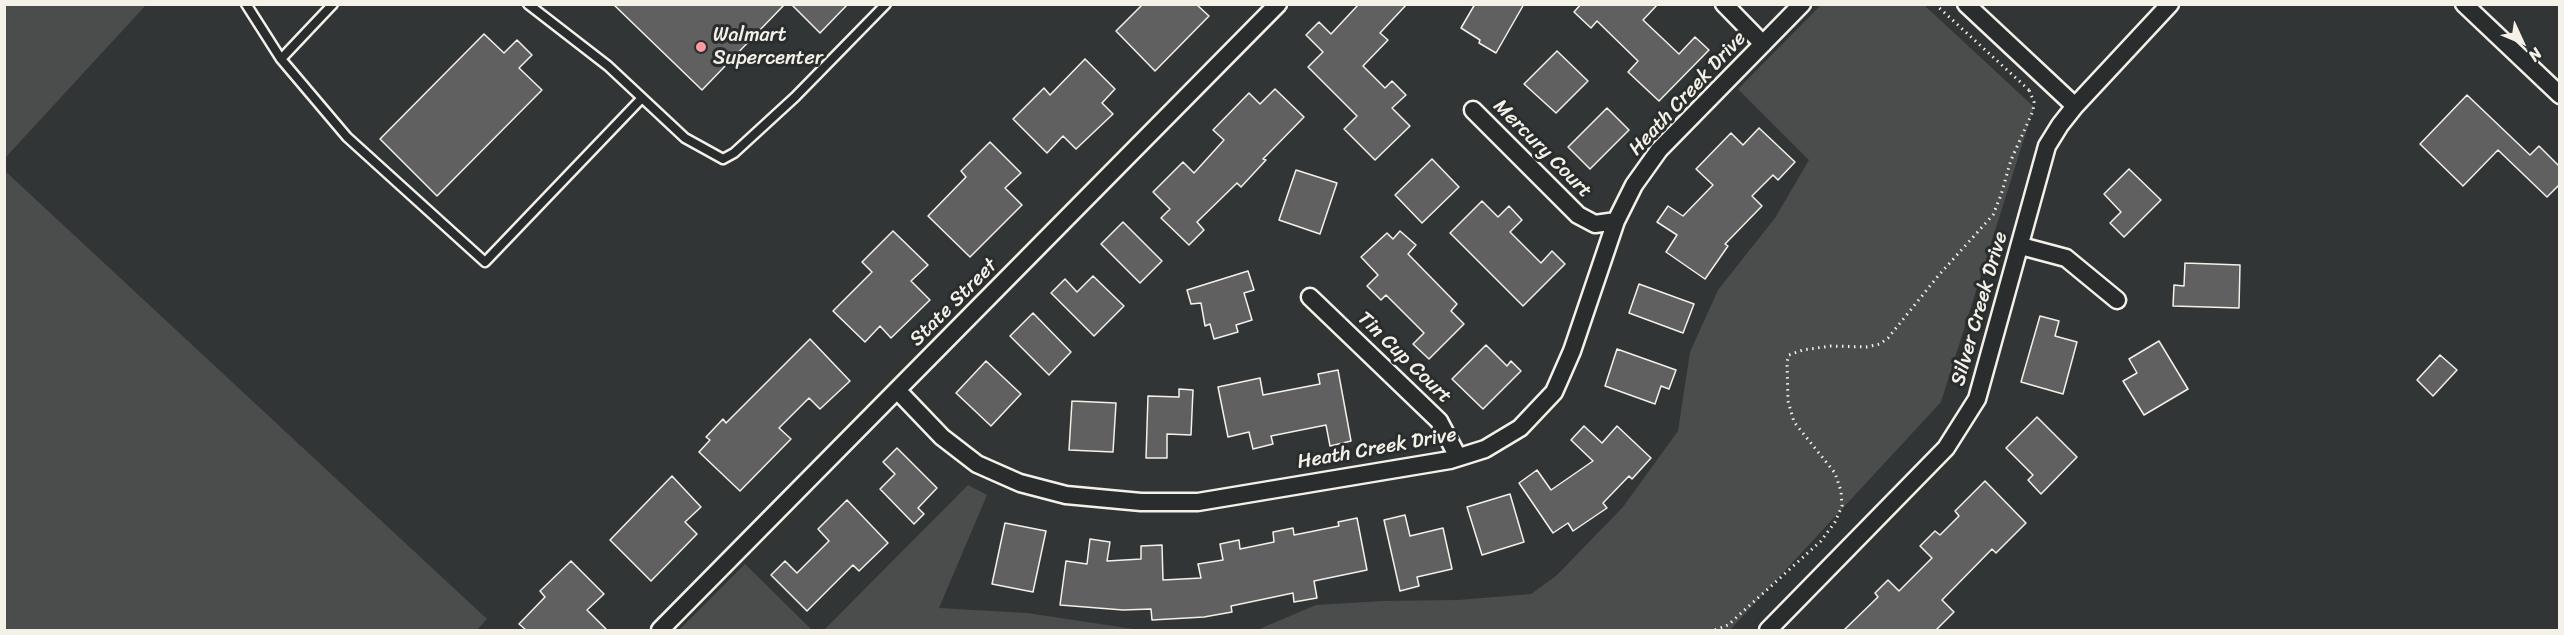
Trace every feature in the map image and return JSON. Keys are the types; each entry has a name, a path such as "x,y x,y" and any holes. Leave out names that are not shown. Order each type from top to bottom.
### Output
{"street":[{"name":"State Street","path":"660,630 1278,4"},
{"path":"1724,4 1763,44"},
{"name":"Heath Creek Drive","path":"897,390 942,437 977,464 1020,483 1066,495 1141,502 1198,502 1458,457 1485,449 1520,428 1554,392 1572,351 1616,221 1634,185 1659,150 1802,4"},
{"path":"1966,4 2075,106"},
{"name":"Silver Creek Drive","path":"1768,630 1946,448 1977,399 2048,146 2060,125 2075,106 2170,4"},
{"path":"2464,4 2559,95"},
{"name":"Mercury Court","path":"1473,110 1578,215 1595,224 1616,221"},
{"path":"2021,246 2066,258 2117,300"},
{"name":"Tin Cup Court","path":"1310,297 1439,421 1458,457"}],"lane":[{"path":"246,4 281,59 347,137 485,262 642,98"},
{"path":"281,59 333,4"},
{"path":"528,4 609,66 685,138 723,159 734,153 795,97 886,4"}],"path":[{"path":"1715,630 1728,626 1821,541 1835,522 1842,506 1841,491 1835,473 1794,422 1788,401 1787,362 1789,355 1803,350 1831,346 1866,347 1880,344 1888,338 1938,276 1992,215 2001,195 2011,160 2033,111 2034,102 2029,90 1935,4"},
{"path":"2029,90 2040,74"}],"shaded area":[{"path":"4,5 146,5 5,158"},
{"path":"1821,5 1924,5 2034,107 1941,402 1730,630 1257,630 1316,605 1458,600 1531,594 1556,576 1623,507 1678,431 1690,352 1718,290 1775,218 1809,160 1738,89"},
{"path":"4,170 487,619 477,630 5,630"},
{"path":"968,485 987,495 939,608 1027,613 1140,630 824,630"},
{"path":"745,564 812,630 679,630"}],"building":[{"name":"Walmart Supercenter","path":"613,4 785,4 702,90"},
{"name":"Walmart Supercenter","path":"791,4 848,4 820,33"},
{"path":"1143,4 1196,4 1209,16 1155,71 1116,31"},
{"path":"1359,4 1407,4 1380,33 1388,40 1363,66 1385,88 1392,81 1406,95 1392,108 1410,126 1375,160 1344,129 1357,116 1308,67 1323,52 1306,35 1319,22 1331,34"},
{"path":"1475,4 1524,4 1496,53 1461,28"},
{"path":"1581,4 1658,4 1643,20 1679,54 1695,37 1709,50 1659,101 1628,72 1638,61 1597,21 1591,28 1574,12"},
{"path":"484,34 504,53 517,40 532,55 519,68 542,90 437,196 380,139"},
{"path":"1557,51 1588,81 1556,113 1524,84"},
{"path":"1085,59 1115,89 1102,103 1113,114 1076,149 1063,136 1047,153 1013,119 1044,88 1050,95"},
{"path":"1275,89 1304,117 1263,159 1266,160 1241,187 1237,183 1197,222 1204,230 1189,245 1161,218 1170,209 1153,192 1183,162 1194,173 1224,140 1213,130 1249,93 1260,104"},
{"path":"2467,95 2530,155 2539,146 2559,166 2559,185 2547,197 2498,150 2463,186 2420,144"},
{"path":"1607,108 1629,130 1590,169 1568,147"},
{"path":"1759,128 1795,162 1778,180 1773,175 1752,196 1762,206 1725,244 1728,246 1705,279 1666,252 1677,235 1657,222 1668,206 1683,216 1713,185 1696,169 1731,133 1743,145"},
{"path":"990,142 1021,173 1005,188 1022,205 970,257 928,216 966,177 961,171"},
{"path":"1432,159 1459,187 1422,223 1395,195"},
{"path":"2129,169 2161,200 2124,237 2110,223 2121,212 2104,194"},
{"path":"1296,170 1337,183 1320,234 1279,220"},
{"path":"1482,201 1498,217 1509,206 1522,220 1510,232 1541,263 1552,251 1565,264 1523,306 1450,233"},
{"path":"1123,222 1162,261 1140,283 1101,244"},
{"path":"893,231 928,265 911,281 930,300 891,338 880,326 865,342 833,311 872,272 862,262"},
{"path":"1400,231 1416,245 1408,254 1457,304 1451,311 1464,324 1429,359 1413,344 1424,333 1386,295 1381,300 1367,286 1378,275 1361,257 1387,233 1393,239"},
{"path":"2185,263 2240,265 2239,308 2173,306 2174,285 2184,286"},
{"path":"1248,271 1254,290 1244,293 1252,320 1236,325 1238,332 1214,339 1210,324 1205,326 1201,303 1191,304 1187,290"},
{"path":"1093,276 1124,306 1094,336 1051,293 1065,279 1077,292"},
{"path":"1639,284 1694,304 1683,333 1629,313"},
{"path":"1033,313 1071,352 1049,375 1010,336"},
{"path":"2040,316 2059,321 2055,336 2077,342 2063,394 2021,382"},
{"path":"810,339 850,381 820,409 809,398 779,428 791,439 740,491 699,452 710,440 706,437 723,419 726,423"},
{"path":"2159,341 2188,389 2144,415 2123,381 2137,373 2129,359"},
{"path":"1486,345 1507,366 1511,361 1521,371 1483,409 1452,379"},
{"path":"1617,349 1676,370 1669,389 1661,386 1655,404 1605,386"},
{"path":"2440,355 2457,370 2433,396 2417,380"},
{"path":"986,361 1021,394 991,426 956,393"},
{"path":"1338,370 1351,441 1330,446 1326,425 1271,436 1273,444 1253,449 1249,432 1228,437 1218,387 1260,378 1263,395 1320,384 1318,374"},
{"path":"1179,389 1193,390 1191,435 1167,434 1167,458 1146,458 1148,396 1179,397"},
{"path":"1072,401 1116,403 1113,452 1069,450"},
{"path":"2037,417 2077,457 2041,494 2028,480 2033,475 2006,448"},
{"path":"1584,426 1602,443 1617,426 1651,458 1632,479 1629,476 1603,503 1607,508 1573,531 1568,523 1553,533 1519,483 1537,470 1551,490 1593,461 1571,440"},
{"path":"897,448 937,488 918,508 924,514 914,524 880,489 895,474 883,462"},
{"path":"672,476 701,507 685,522 697,534 651,581 610,540"},
{"path":"1985,481 2026,523 1996,553 1992,549 1942,600 1954,612 1936,630 1844,630 1878,597 1875,593 1888,580 1899,591 1932,558 1920,546 1935,531 1940,535 1959,516 1955,511"},
{"path":"1510,494 1524,542 1482,555 1467,507"},
{"path":"847,500 888,543 859,571 853,565 807,611 771,575 785,561 797,573 829,541 818,529"},
{"path":"1405,515 1410,536 1443,528 1452,569 1417,577 1419,586 1400,591 1384,520"},
{"path":"1357,518 1367,570 1314,581 1317,598 1294,602 1293,593 1231,606 1232,612 1204,617 1152,620 1151,609 1123,610 1060,605 1066,561 1087,564 1090,539 1110,542 1107,561 1141,559 1141,546 1162,545 1163,580 1201,578 1198,564 1223,560 1220,544 1239,540 1240,549 1274,542 1273,532 1293,528 1294,535 1339,526 1338,522"},
{"path":"1005,523 1046,531 1033,592 992,584"},
{"path":"571,561 604,594 587,610 607,630 526,630 519,624 545,597 540,591"}],"place":[{"name":"Walmart Supercenter","path":"701,47"}]}
